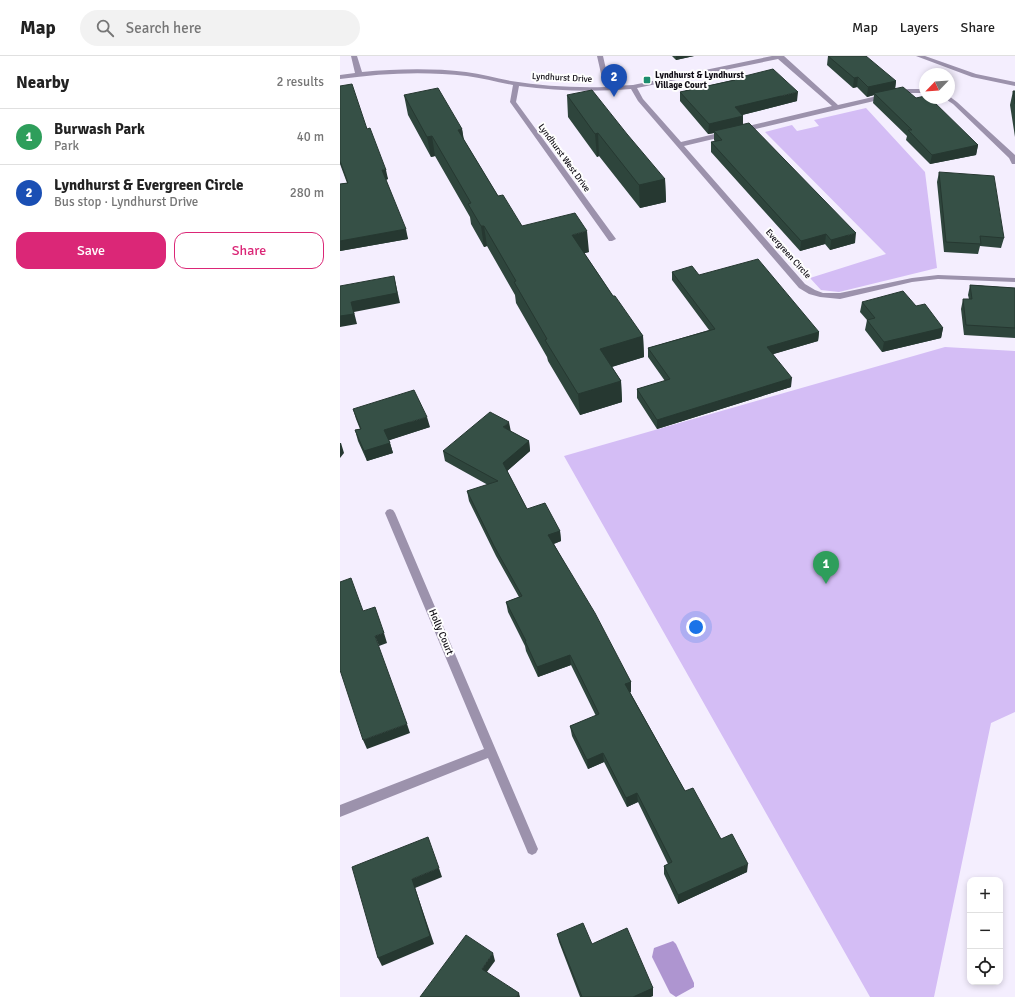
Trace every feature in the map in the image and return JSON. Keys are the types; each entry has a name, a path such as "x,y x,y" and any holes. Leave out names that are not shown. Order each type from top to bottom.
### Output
{"street":[{"path":"354,56 359,74"},
{"path":"600,56 604,78 610,89"},
{"path":"780,56 837,107"},
{"name":"Lyndhurst Drive","path":"340,77 410,70 467,74 516,84 567,89 610,89 633,87 780,56"},
{"path":"919,56 974,76 1015,84"},
{"name":"Lyndhurst West Drive","path":"516,84 512,102 612,239"},
{"name":"Evergreen Circle","path":"633,87 640,100 802,286 812,292 840,296 912,280 938,277 1015,280"},
{"path":"679,145 908,91 919,91"},
{"path":"955,104 1012,157 1015,162"},
{"name":"Holly Court","path":"390,513 532,849"},
{"path":"340,811 491,751"}],"shaded area":[{"path":"866,108 925,172 937,268 839,292 821,290 810,278 886,254 765,132 792,125 797,131 819,126 814,120"},
{"path":"945,347 1015,351 1015,712 991,723 934,997 870,997 564,456"},
{"path":"673,941 676,944 694,983 694,987 676,997 670,993 652,957 654,948"}],"building":[{"path":"828,56 866,56 896,81 868,87 858,77 854,78"},
{"path":"773,69 798,92 735,107 743,116 709,124 680,92 735,80 733,79"},
{"path":"352,84 367,129 370,128 386,170 382,170 406,229 340,241 340,184 348,183 340,161 340,86"},
{"path":"903,87 916,98 919,97 919,104 936,104 978,145 932,155 908,130 912,130 874,93"},
{"path":"438,88 462,129 458,130 498,196 503,195 522,226 575,213 587,231 572,235 613,296 615,296 643,336 600,349 621,381 578,394 545,340 547,339 514,282 516,281 484,226 481,226 468,204 471,203 432,136 427,137 404,95"},
{"path":"592,90 665,179 639,185 598,133 595,134 567,95"},
{"path":"1013,91 1015,91 1015,104"},
{"path":"749,123 856,233 831,240 826,234 801,241 711,142 722,140 714,131"},
{"path":"939,172 994,176 1004,238 980,236 981,244 946,242"},
{"path":"758,259 819,332 767,347 792,378 657,420 637,389 670,379 648,348 715,329 672,272 692,266 699,275"},
{"path":"394,276 397,293 351,302 354,314 340,316 340,286"},
{"path":"970,285 1015,288 1015,328 966,325 963,299 972,299"},
{"path":"903,291 916,306 925,304 943,328 884,342 867,320 875,318 862,302"},
{"path":"414,390 427,417 384,430 390,443 364,451 355,430 361,429 353,409"},
{"path":"490,412 509,422 503,427 529,441 503,463 527,509 545,503 560,531 548,535 595,613 631,682 625,684 685,791 693,788 721,839 732,834 748,864 678,895 664,866 672,862 637,793 626,798 603,753 587,760 570,726 599,714 570,655 537,667 526,641 506,602 522,596 494,546 467,491 498,481 443,451"},
{"path":"351,578 363,611 375,607 384,633 375,636 407,724 363,740 340,670 340,582"},
{"path":"428,837 439,868 412,879 430,936 378,958 352,867"},
{"path":"583,923 592,944 627,928 653,988 633,997 582,997 557,934"},
{"path":"466,935 493,953 482,969 519,993 516,997 420,997"}],"place":[{"name":"Lyndhurst & Lyndhurst Village Court","path":"647,80"},
{"name":"Lyndhurst & Evergreen Circle","path":"614,97"},
{"name":"Burwash Park","path":"826,584"}]}
